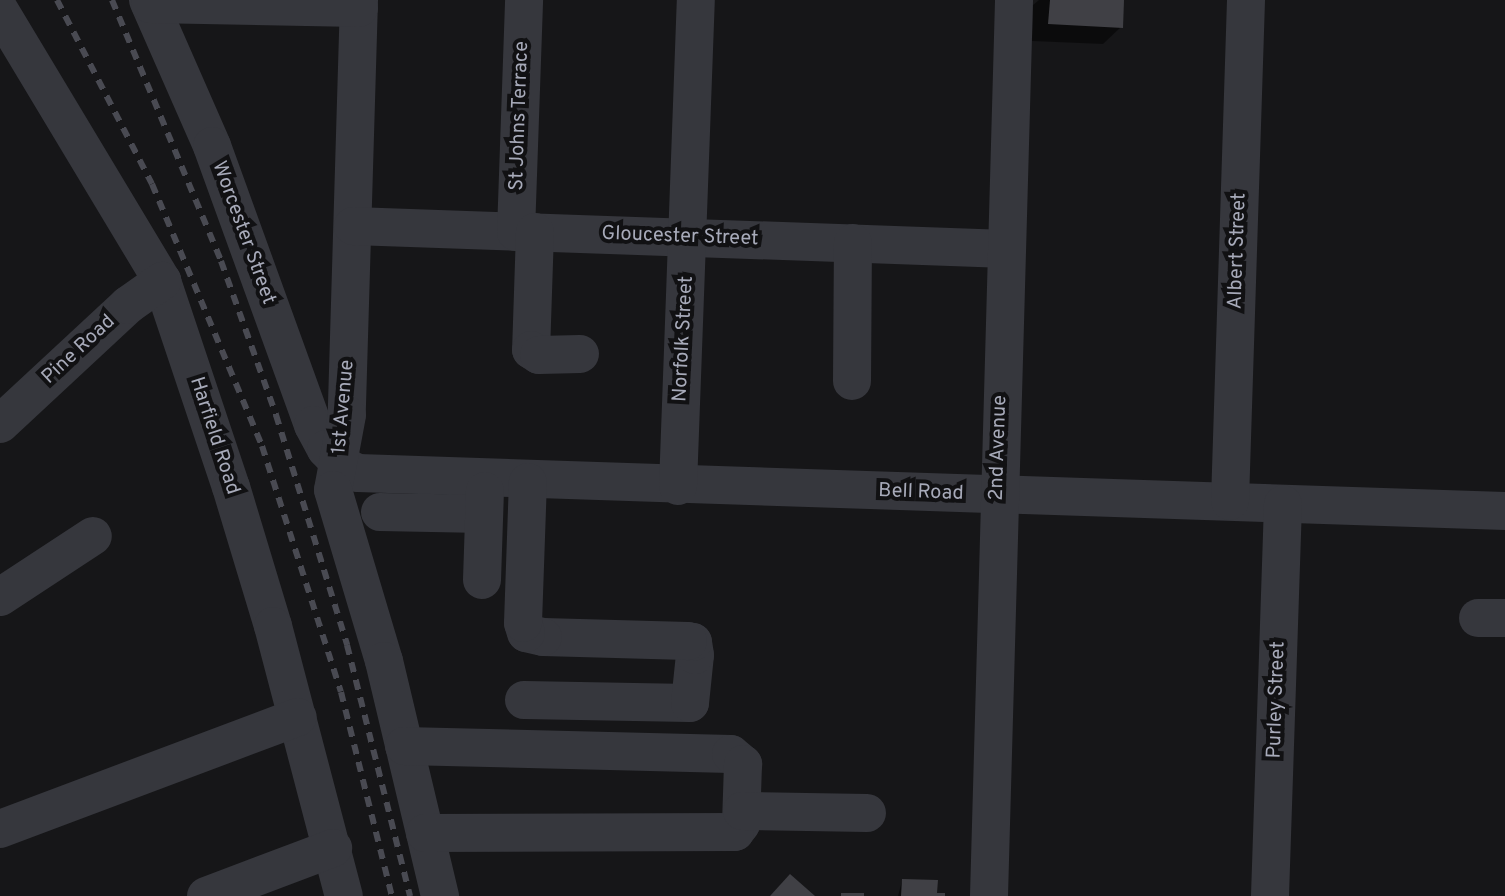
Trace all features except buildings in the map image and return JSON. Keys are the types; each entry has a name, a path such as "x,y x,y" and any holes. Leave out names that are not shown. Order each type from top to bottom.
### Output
{"street":[{"name":"St Johns Terrace","path":"524,0 526,232 531,350 539,355 580,354"},
{"name":"Norfolk Street","path":"678,486 696,0"},
{"name":"2nd Avenue","path":"989,896 997,495 1014,0"},
{"name":"Albert Street","path":"1230,501 1246,0"},
{"path":"149,2 359,4"},
{"name":"Worcester Street","path":"149,2 212,146 313,425 340,464"},
{"name":"1st Avenue","path":"359,4 347,415 333,490 384,661 440,896"},
{"name":"Harfield Road","path":"3,23 162,281 231,487 298,717 344,896"},
{"name":"Gloucester Street","path":"353,226 1007,249"},
{"path":"852,381 853,243"},
{"name":"Pine Road","path":"0,424 128,305 162,281"},
{"name":"Bell Road","path":"340,464 358,473 485,497 528,482 1505,511"},
{"path":"524,700 683,705 692,698 695,655 693,642 688,641 543,637 526,633 523,623 528,482"},
{"path":"380,512 485,497 482,580"},
{"name":"Purley Street","path":"1270,896 1283,504"},
{"path":"0,597 93,536"},
{"path":"0,829 298,717"},
{"path":"404,746 731,754 741,758 743,764 739,829 728,833 425,833"},
{"path":"742,811 867,813"},
{"path":"206,896 247,889 333,848"}],"railway":[{"path":"57,0 152,184 262,446 341,692 392,896"},
{"path":"112,0 221,261 276,415 347,645 410,896"}]}
